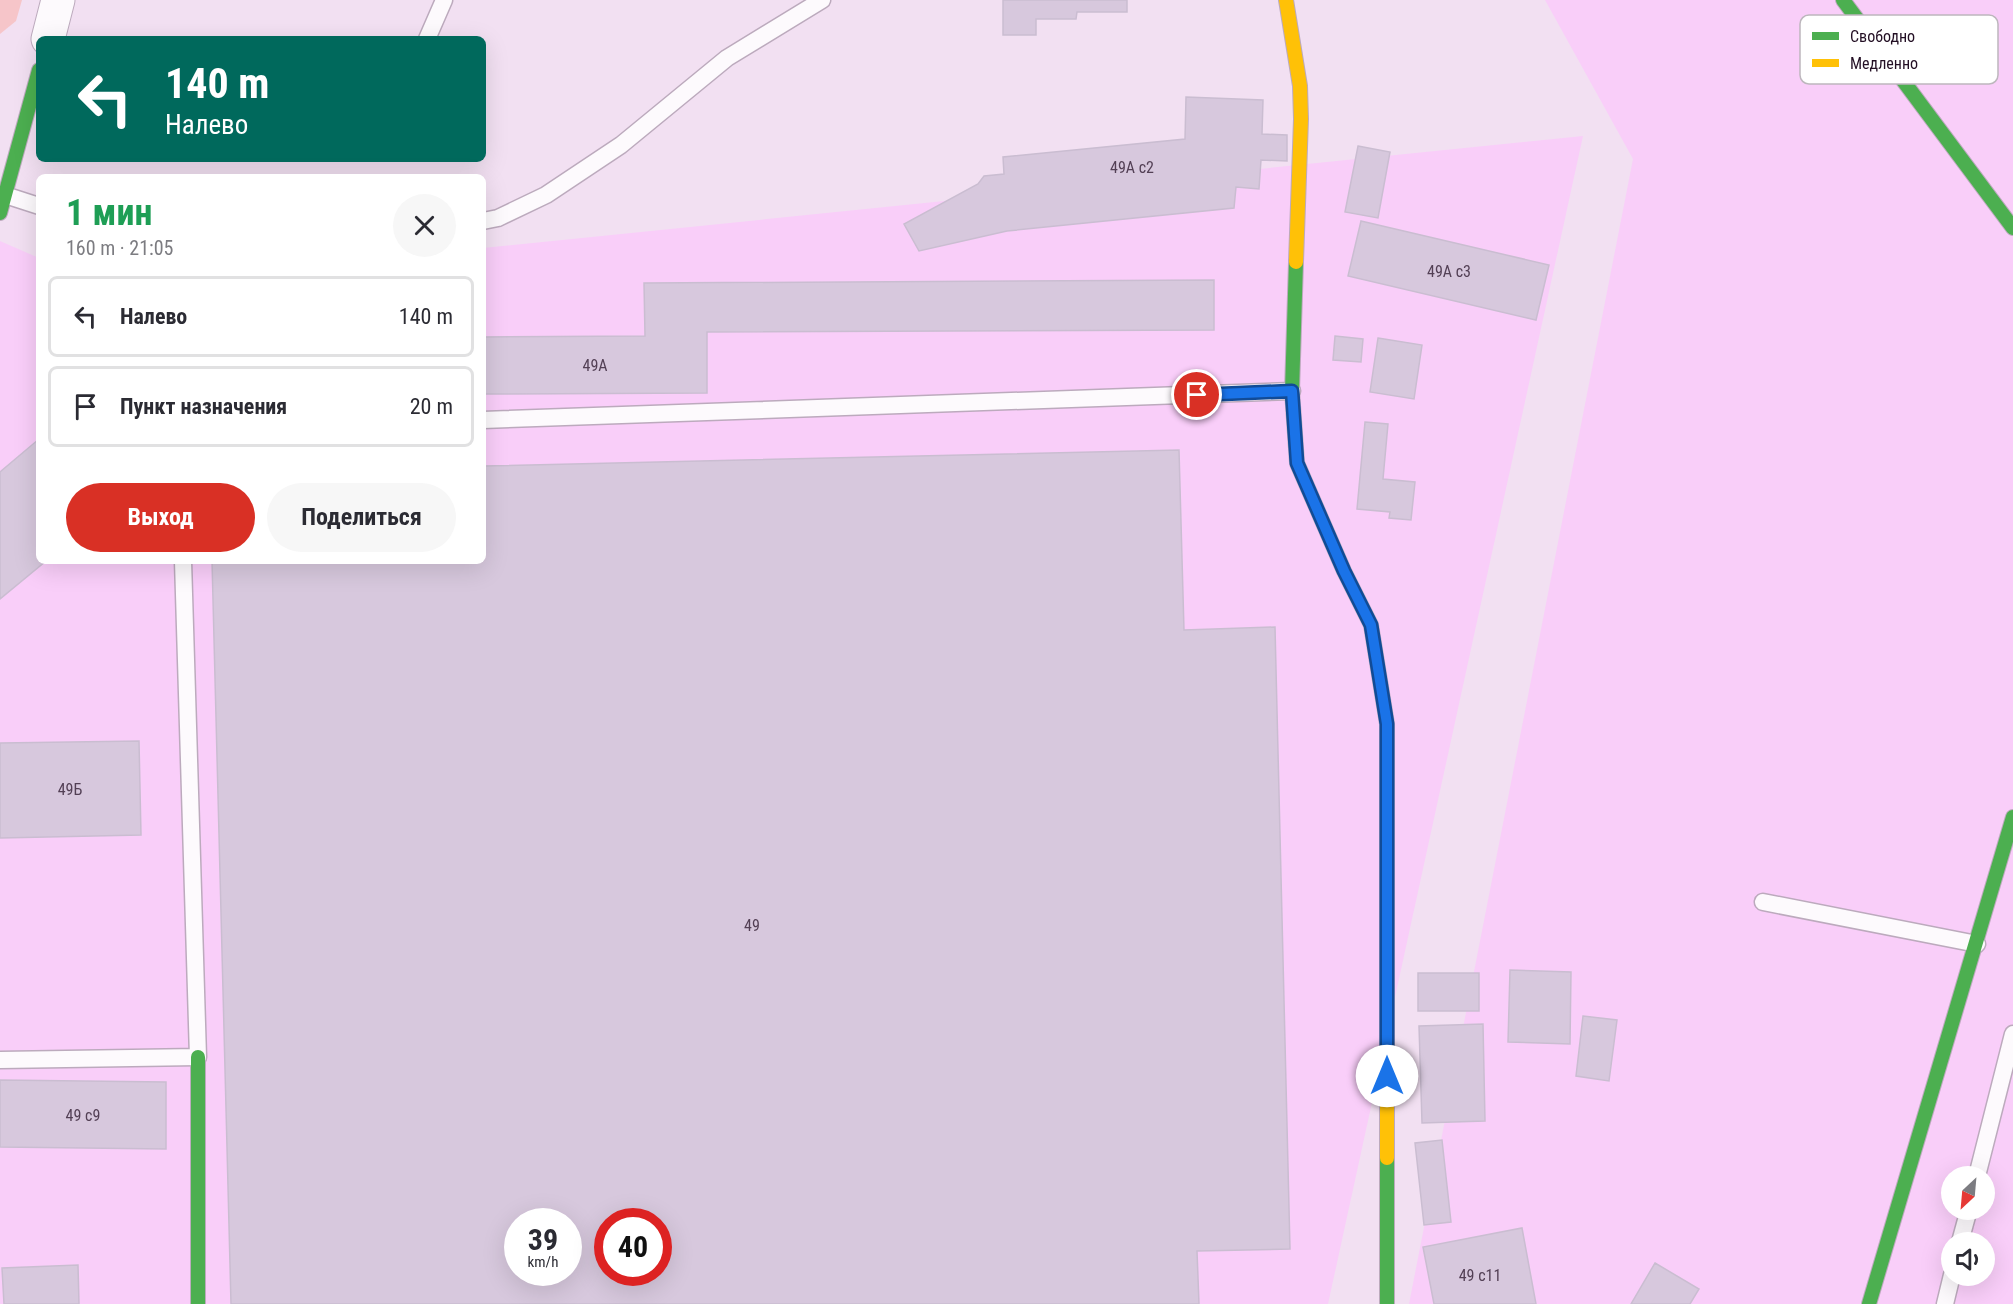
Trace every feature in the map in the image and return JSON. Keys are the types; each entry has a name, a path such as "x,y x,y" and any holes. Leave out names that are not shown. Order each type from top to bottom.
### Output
{"street":[{"path":"49,36 58,0"},
{"path":"1286,0 1300,86 1301,119 1292,391 1297,463 1344,571 1371,625 1387,724 1388,1304"},
{"path":"1843,0 1854,15"},
{"path":"2,201 36,81"},
{"path":"1906,84 2013,228"},
{"path":"1869,1304 2013,817"},
{"path":"198,1057 198,1304"}],"lane":[{"path":"428,36 444,0"},
{"path":"486,220 498,218 546,195 621,146 727,58 822,0"},
{"path":"2,201 36,206"},
{"path":"486,420 1292,391"},
{"path":"0,1060 198,1057 183,564"},
{"path":"1763,902 1977,944"},
{"path":"1980,1166 2013,1034"},
{"path":"1945,1304 1949,1286"}],"shaded area":[{"path":"0,0 22,0 16,21 0,34"},
{"path":"1545,0 2013,0 2013,1304 1409,1304 1633,159"},
{"path":"1583,136 1328,1304 0,1304 0,241 36,257 36,564 486,564 486,248"}],"building":[{"path":"1003,0 1127,0 1127,12 1077,12 1076,19 1036,19 1036,35 1003,35"},
{"path":"1186,97 1263,100 1262,134 1287,135 1287,161 1261,160 1259,189 1236,187 1234,208 1007,231 919,251 904,224 978,184 984,176 1004,174 1003,157 1185,139"},
{"path":"1358,146 1390,152 1378,218 1345,212"},
{"path":"1361,221 1549,265 1536,320 1348,276"},
{"path":"1214,280 1214,330 707,332 707,393 486,394 486,337 645,336 644,283"},
{"path":"1335,336 1363,339 1361,362 1333,360"},
{"path":"1378,338 1422,345 1414,399 1370,392"},
{"path":"1365,422 1388,424 1383,479 1415,482 1411,520 1389,518 1390,512 1357,509"},
{"path":"36,442 36,564 42,564 0,599 0,472"},
{"path":"1179,450 1184,630 1275,627 1290,1249 1197,1251 1199,1304 231,1304 212,564 486,564 486,466"},
{"path":"139,741 141,835 0,838 0,743"},
{"path":"1510,970 1571,972 1570,1044 1508,1042"},
{"path":"1418,973 1479,973 1479,1011 1418,1011"},
{"path":"1583,1016 1617,1020 1609,1081 1576,1076"},
{"path":"1483,1024 1485,1121 1422,1123 1419,1026"},
{"path":"0,1080 166,1082 166,1149 0,1147"},
{"path":"1442,1140 1451,1222 1424,1225 1415,1143"},
{"path":"1522,1228 1536,1304 1434,1304 1423,1247"},
{"path":"1655,1263 1699,1289 1690,1304 1631,1304"},
{"path":"78,1265 79,1304 4,1304 2,1268"}],"traffic: fast":[{"path":"1843,0 1854,15"},
{"path":"0,213 36,81"},
{"path":"1906,84 2013,228"},
{"path":"1296,262 1292,391 1297,463 1344,571 1371,625 1387,724 1387,921"},
{"path":"1869,1304 2013,817"},
{"path":"198,1057 198,1304"},
{"path":"1387,1158 1387,1304"}],"traffic: slow":[{"path":"1286,0 1300,86 1296,262"},
{"path":"1387,921 1387,1158"}],"route":[{"path":"1197,395 1292,391 1297,463 1344,571 1371,625 1387,724 1387,1076"}]}
